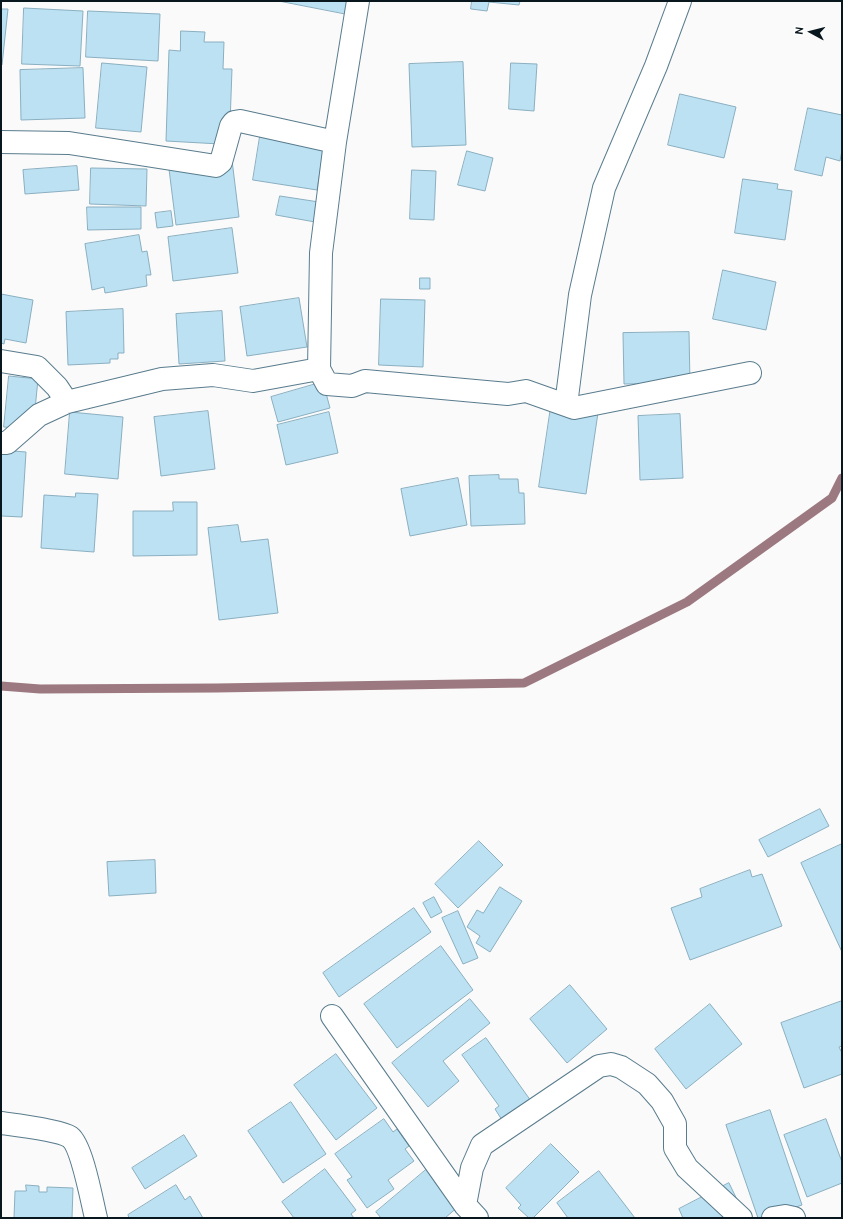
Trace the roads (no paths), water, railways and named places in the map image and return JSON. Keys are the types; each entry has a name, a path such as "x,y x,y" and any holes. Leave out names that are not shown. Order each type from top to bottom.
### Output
{"street":[{"path":"358,1 335,142 321,253 319,369 327,384 352,386 365,381 508,394 526,391 574,408 750,373"},
{"path":"566,405 580,295 604,188 656,66 680,1"},
{"path":"1,142 69,143 216,166 221,162 231,126 234,122 240,121 335,142"},
{"path":"1,362 37,367 57,387 66,402"},
{"path":"1,443 7,443 39,415 66,402 162,379 213,375 253,381 319,369"},
{"path":"332,1016 471,1211"},
{"path":"471,1211 472,1168 482,1145 599,1066 611,1064 621,1067 647,1084 662,1101 675,1124 675,1148 687,1168 741,1218"},
{"path":"1,1122 58,1133 70,1137 77,1146 88,1182 96,1218"},
{"path":"773,1218 785,1216 794,1218"}],"waterway":[{"path":"1,686 40,689 216,688 524,683 687,602 832,498 842,478"}]}
